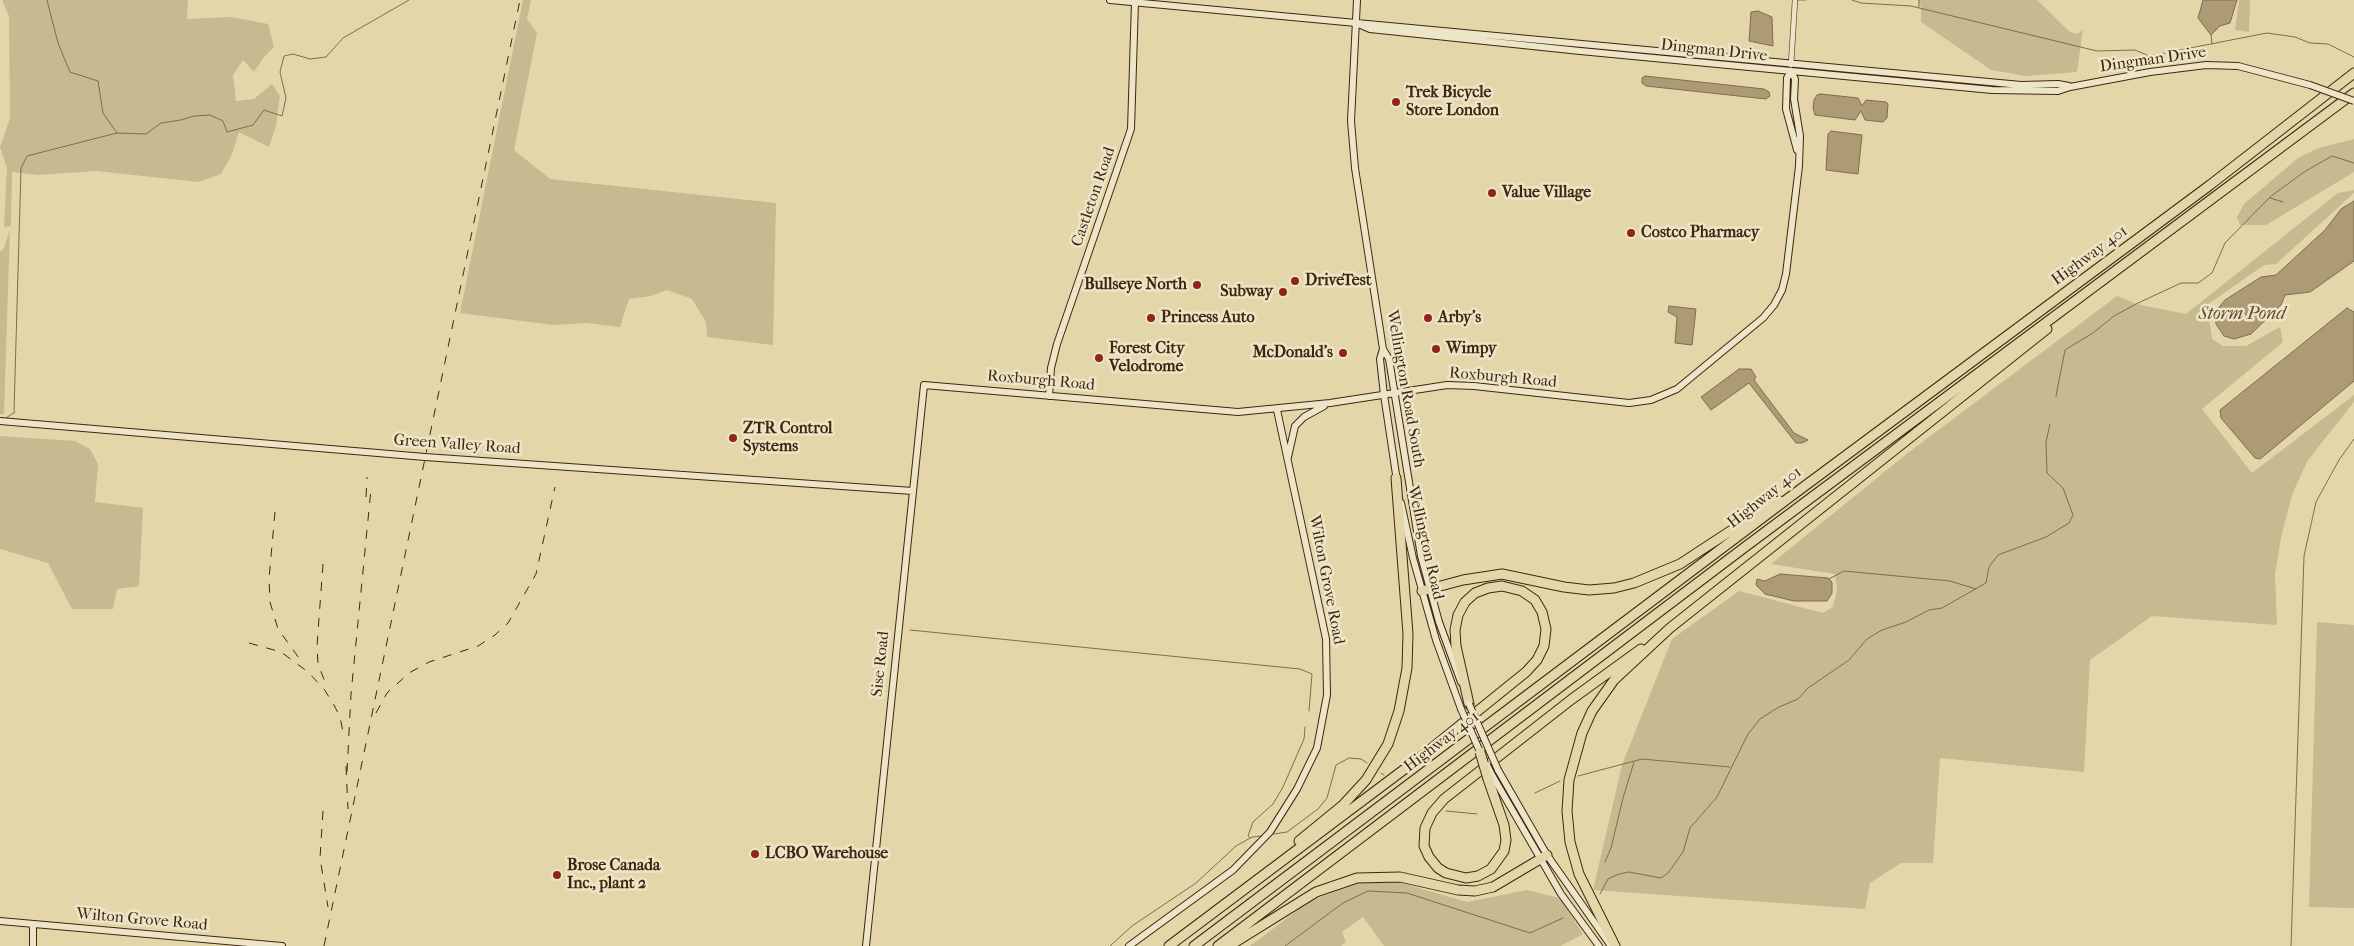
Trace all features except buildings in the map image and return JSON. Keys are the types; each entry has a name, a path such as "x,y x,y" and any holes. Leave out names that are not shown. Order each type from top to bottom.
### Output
{"highway":[{"name":"Highway 401","path":"1194,946 1790,497 2210,185 2354,73"},
{"name":"Highway 401","path":"1218,946 1745,547 2354,93"},
{"path":"1480,752 1490,777 1504,825 1506,840 1504,851 1491,869 1478,876 1466,878 1446,873 1438,868 1428,857 1424,846 1425,828 1432,813 1444,799 1572,699 1670,628 2046,331 2054,318"},
{"path":"1261,876 1273,862 1343,805 1366,780 1388,744 1407,668 1408,634 1396,478"},
{"path":"1425,590 1463,580 1502,574 1588,590 1614,588 1634,583 1680,564 1770,505 1790,497"},
{"path":"1168,946 1487,705 1537,660 1544,646 1546,630 1542,612 1535,600 1522,591 1502,586 1476,592 1465,602 1458,615 1455,630 1456,646 1465,707"},
{"path":"1613,946 1579,874 1570,842 1567,811 1569,780 1582,733 1592,712 1614,680 1670,628"},
{"path":"1230,946 1316,892 1357,878 1400,877 1458,890 1475,891 1493,886 1543,857"}],"main road":[{"name":"Dingman Drive","path":"1110,0 2021,85 2058,84 2070,87"},
{"name":"Wellington Road South","path":"1357,0 1351,121 1356,168 1383,349 1389,359 1425,590 1480,752"},
{"name":"Castleton Road","path":"1049,396 1054,356 1131,128 1135,2"},
{"name":"Dingman Drive","path":"1356,23 1370,29 1386,31 2014,91 2058,91 2150,72 2206,65 2238,66 2310,86 2354,101"},
{"name":"Roxburgh Road","path":"924,385 1238,412 1277,410 1447,385 1629,403 1651,400 1677,389 1763,318 1774,305 1786,274 1798,166 1798,154 1786,109 1787,78 1791,71"},
{"name":"Wellington Road","path":"1383,349 1380,359 1396,478 1425,590"},
{"name":"Sise Road","path":"866,946 924,385"},
{"path":"1287,461 1295,426 1304,418 1330,403"},
{"name":"Wilton Grove Road","path":"1129,946 1233,870 1270,832 1297,789 1316,748 1327,695 1326,638 1277,410"},
{"name":"Green Valley Road","path":"0,421 425,457 913,491"},
{"name":"Wellington Road South","path":"1465,707 1543,857"},
{"path":"1490,777 1543,857 1613,946"},
{"path":"1543,857 1562,894 1599,946"},
{"name":"Wilton Grove Road","path":"0,921 282,946"},
{"path":"33,924 33,946"}],"street":[{"path":"1791,71 1795,3"}],"shaded area":[{"path":"2,0 188,0 187,19 231,17 268,24 274,47 264,57 254,72 243,60 233,75 236,101 254,99 272,84 280,96 276,126 269,147 239,132 232,154 221,174 199,182 96,171 38,175 12,172 11,226 4,227 7,168 0,147 10,118 9,16"},
{"path":"523,0 531,0 527,19 537,33 514,150 550,179 776,203 773,345 707,337 706,322 692,299 667,290 651,296 629,299 620,327 586,323 553,325 460,313"},
{"path":"1918,0 2037,0 2070,32 2078,34 2083,29 2077,72 2026,76 1991,70 1921,22 1921,7"},
{"path":"2239,0 2250,0 2249,32 2235,30"},
{"path":"2354,139 2354,172 2266,225 2240,225 2237,217 2244,204 2298,158 2318,148"},
{"path":"2354,190 2354,193 2276,264 2264,265 2207,305 2212,339 2223,346 2246,346 2280,327 2283,342 2202,409 2252,473 2354,395 2354,402 2308,460 2293,492 2281,537 2275,575 2277,625 2152,616 2090,660 2084,772 1940,758 1933,863 1901,863 1870,883 1865,909 1593,890 1622,765 1672,639 1739,591 1823,613 1833,607 1837,590 1835,574 1771,564 1909,452 2117,296 2136,304 2186,314 2338,193"},
{"path":"10,229 4,414 0,414 0,252 4,248"},
{"path":"0,436 75,441 90,449 98,464 95,502 143,508 139,586 117,589 113,609 72,609 48,563 0,549"},
{"path":"2317,622 2354,625 2354,908 2309,907"},
{"path":"1377,880 1398,882 1467,902 1527,890 1560,898 1583,934 1560,946 1384,946 1363,917 1342,932 1346,942 1341,946 1250,946 1310,901 1359,883"}],"water":[{"path":"2203,0 2237,0 2230,23 2220,26 2211,35 2198,18"},
{"path":"1758,11 1772,17 1773,46 1749,41 1751,12"},
{"path":"1645,76 1764,89 1769,92 1770,96 1766,99 1646,86 1642,83 1642,78"},
{"path":"1817,95 1858,98 1862,106 1866,100 1886,102 1888,104 1887,118 1883,122 1865,120 1861,111 1855,120 1815,115 1813,108 1814,100"},
{"path":"1831,131 1862,135 1858,174 1826,170 1828,134"},
{"name":"Storm Pond","path":"2354,201 2354,261 2310,292 2285,295 2281,305 2251,334 2234,339 2224,336 2216,324 2215,312 2225,300 2261,277 2276,275 2325,230 2341,209"},
{"path":"1669,306 1696,309 1692,345 1675,343 1677,317 1668,312"},
{"path":"2347,308 2354,312 2354,381 2260,459 2255,458 2221,418 2220,410"},
{"path":"1739,369 1751,369 1756,377 1754,380 1794,433 1808,440 1796,443 1749,383 1711,410 1701,397"},
{"path":"1780,574 1828,578 1832,582 1832,593 1827,601 1794,601 1765,594 1756,585 1757,579 1765,581"}],"waterway":[{"path":"47,0 58,43 70,72 98,81 103,113 117,133 146,134 161,123 194,116 210,115 223,121 227,132 253,125 264,110 282,116 286,98 280,72 284,56 293,54 310,59 326,57 343,38 409,0"},
{"path":"1797,0 1806,0"},
{"path":"1852,0 1861,3 1911,6 2097,51 2135,50 2149,56 2267,33 2295,37 2310,43 2328,44 2354,57"},
{"path":"1919,0 1919,7"},
{"path":"2211,35 2212,44"},
{"path":"14,411 21,168 27,156 117,133"},
{"path":"2056,396 2065,350 2093,333 2114,316 2136,304 2181,283 2198,283 2212,273 2225,243 2270,197 2304,172 2332,156 2354,163"},
{"path":"2270,198 2283,202"},
{"path":"6,418 15,412"},
{"path":"1600,894 1608,879 1619,874 1629,872 1661,878 1668,873 1683,852 1690,828 1717,797 1748,734 1760,719 1779,707 1798,699 1808,688 1849,660 1867,639 1882,630 1906,622 1929,610 1942,608 1986,583 1989,567 1998,555 2046,537 2069,523 2073,515 2063,488 2047,473 2046,442 2050,424"},
{"path":"2291,946 2304,556 2316,502 2339,460 2354,439"},
{"path":"1829,579 1844,571 1950,581 1976,589"},
{"path":"910,630 1300,669 1312,674 1309,711"},
{"path":"1250,838 1248,836 1253,822 1273,804 1283,787 1304,739 1305,727"},
{"path":"1274,834 1287,832 1318,809 1327,798 1336,765 1349,758 1361,759 1367,763"},
{"path":"1578,776 1642,759 1730,767"},
{"path":"1605,862 1611,848 1634,762"},
{"path":"1535,793 1560,781"},
{"path":"1446,811 1477,814"},
{"path":"1110,946 1132,926 1196,883 1236,846 1252,837 1261,836"},
{"path":"1285,946 1343,903 1368,891 1407,893 1530,933 1563,918"}],"railway":[{"path":"324,946 520,0"},
{"path":"366,497 367,477"},
{"path":"376,713 387,693 409,673 429,662 478,646 495,635 508,623 536,574 555,487"},
{"path":"347,772 351,694 371,489"},
{"path":"275,512 269,579 270,602 278,629 299,658"},
{"path":"323,564 317,646 318,664 327,687"},
{"path":"249,643 281,652 308,672 324,689 334,705 340,717 344,737"},
{"path":"346,766 348,809"},
{"path":"323,811 320,858 328,907"}],"place":[{"name":"Trek Bicycle Store London","path":"1396,102"},
{"name":"Value Village","path":"1492,193"},
{"name":"Costco Pharmacy","path":"1631,233"},
{"name":"DriveTest","path":"1295,281"},
{"name":"Bullseye North","path":"1197,285"},
{"name":"Subway","path":"1283,292"},
{"name":"Princess Auto","path":"1151,318"},
{"name":"Arby's","path":"1428,318"},
{"name":"Wimpy","path":"1436,349"},
{"name":"McDonald's","path":"1343,353"},
{"name":"Forest City Velodrome","path":"1099,358"},
{"name":"ZTR Control Systems","path":"733,438"},
{"name":"LCBO Warehouse","path":"755,854"},
{"name":"Brose Canada Inc., plant 2","path":"557,875"}]}
